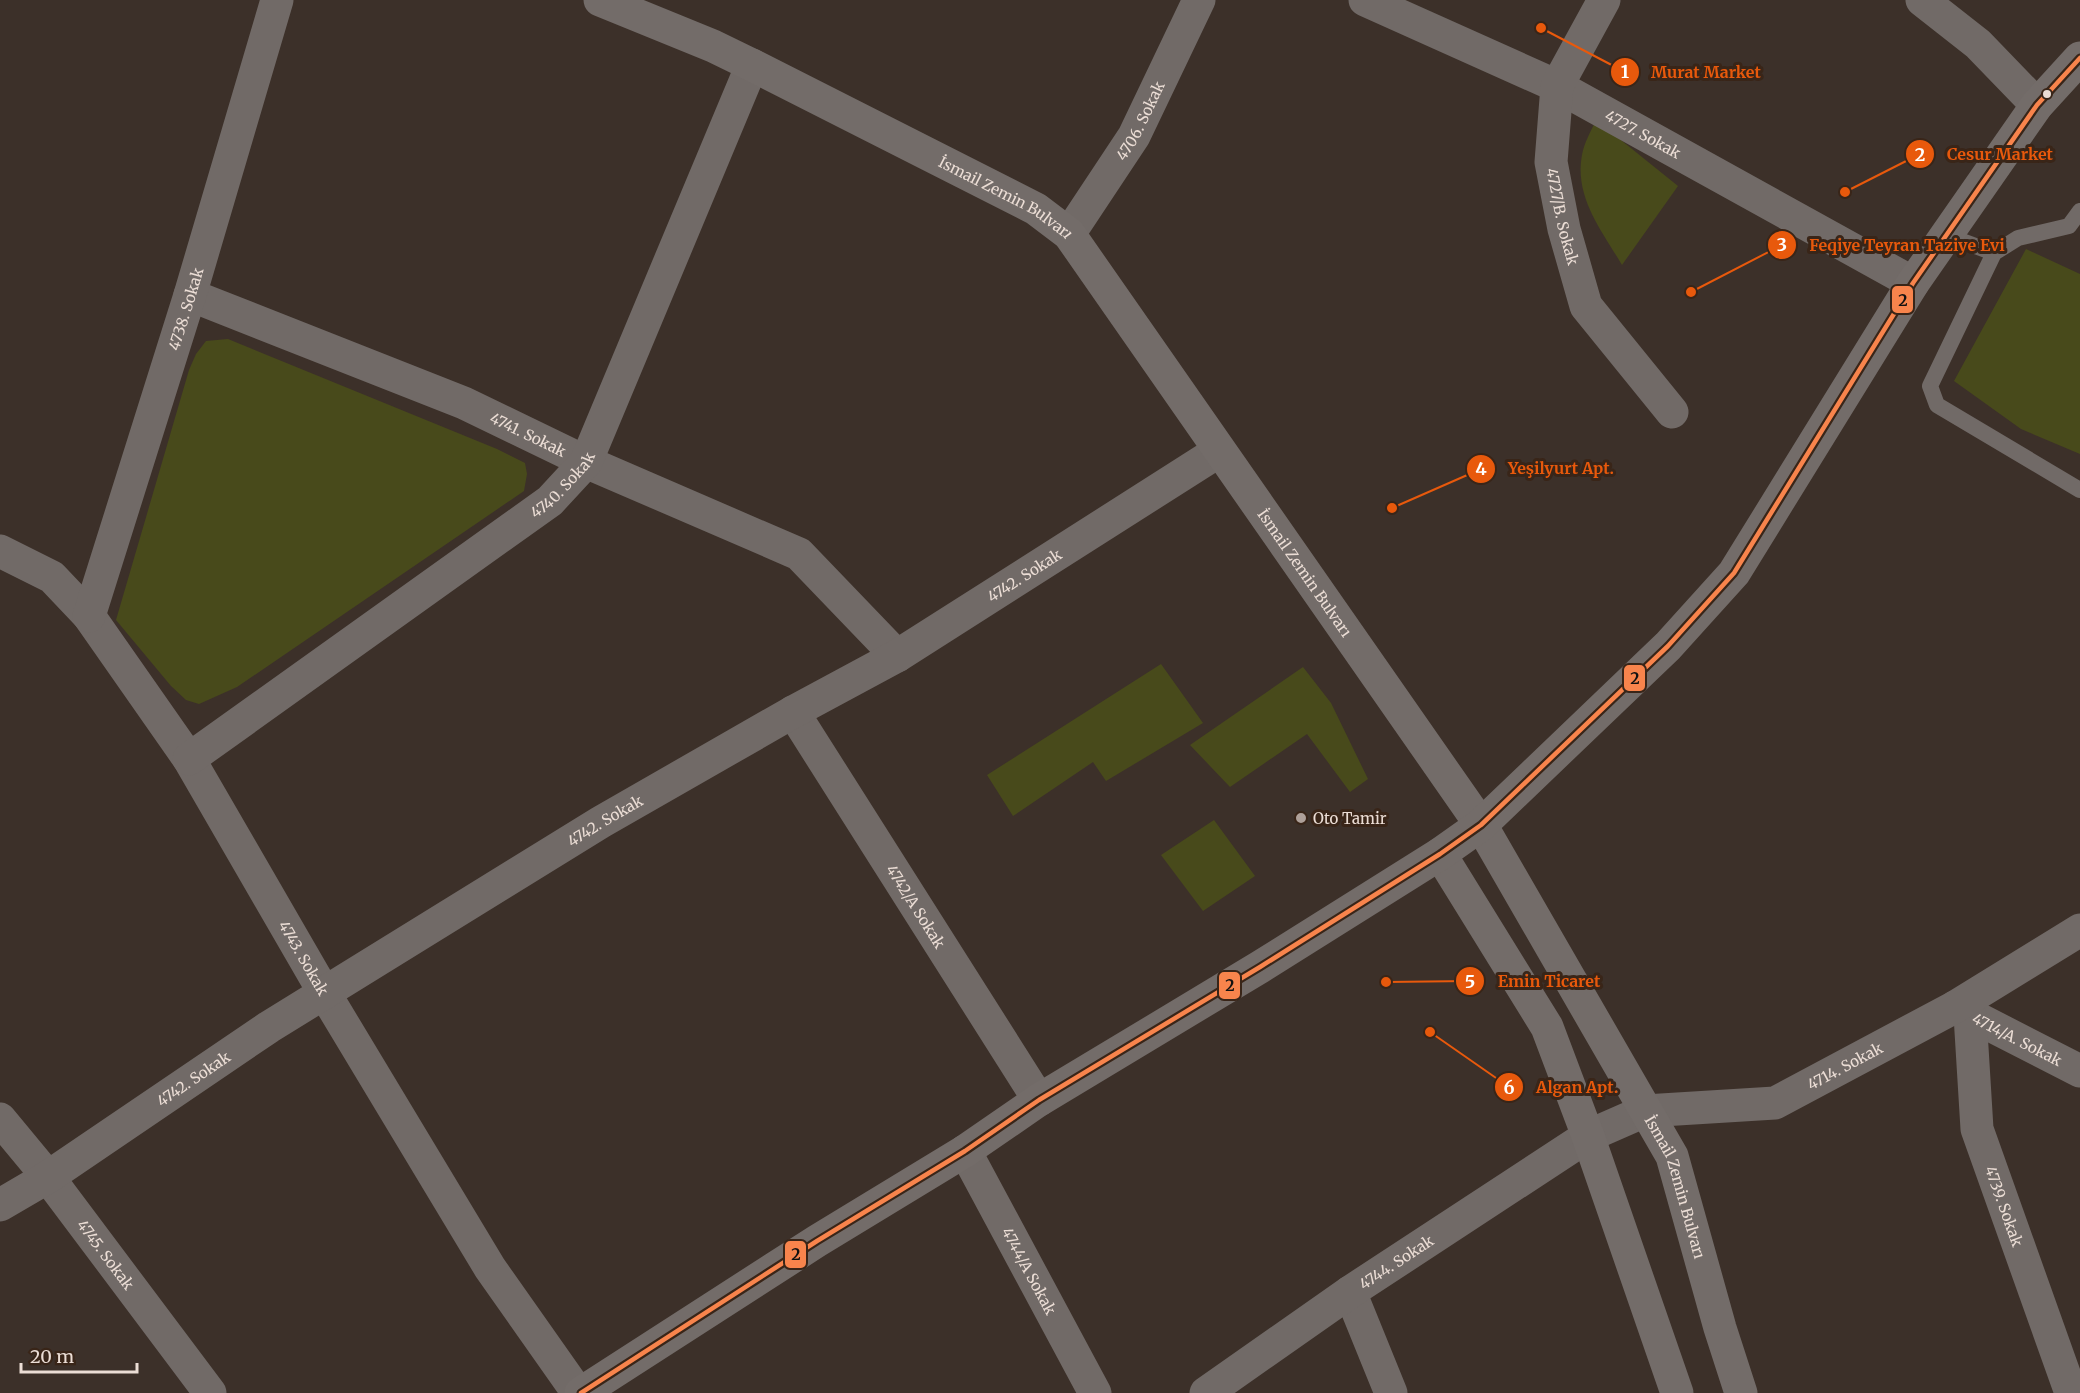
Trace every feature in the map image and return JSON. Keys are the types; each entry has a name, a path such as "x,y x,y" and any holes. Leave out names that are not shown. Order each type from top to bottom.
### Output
{"main road":[{"name":"İsmail Zemin Bulvarı","path":"600,0 713,46 1036,209 1069,234 1481,825 1672,1156 1720,1328 1741,1393"},
{"path":"579,1393 817,1240 965,1151 1039,1100 1260,967 1440,854 1481,825 1668,646 1734,573 1913,283 2037,105 2080,58"},
{"path":"1440,854 1547,1027 1588,1136 1677,1393"}],"street":[{"name":"4738. Sokak","path":"89,616 190,295 277,0"},
{"name":"4706. Sokak","path":"1069,234 1134,136 1198,0"},
{"name":"4727. Sokak","path":"1365,0 1557,86 1913,283"},
{"name":"4727/B. Sokak","path":"1604,0 1557,86 1551,162 1564,229 1586,306 1672,412"},
{"path":"1922,0 1978,44 2037,105"},
{"name":"4740. Sokak","path":"189,759 550,501 586,462 752,66"},
{"name":"4741. Sokak","path":"190,295 464,403 586,462 799,554 897,656"},
{"name":"4742. Sokak","path":"0,1205 48,1178 269,1027 601,822 793,712 897,656 1219,451"},
{"name":"4743. Sokak","path":"0,551 52,577 89,616 189,759 325,994 490,1268 579,1393"},
{"name":"4742/A Sokak","path":"793,712 1039,1100"},
{"name":"4714. Sokak","path":"1588,1136 1645,1111 1775,1103 1962,1011 2080,930"},
{"name":"4714/A. Sokak","path":"1962,1011 2080,1071"},
{"name":"4739. Sokak","path":"1962,1011 1977,1129 2071,1393"},
{"name":"4745. Sokak","path":"0,1119 48,1178 210,1393"},
{"name":"4744. Sokak","path":"1206,1393 1350,1292 1588,1136"},
{"name":"4744/A Sokak","path":"965,1151 1095,1393"},
{"path":"1350,1292 1391,1393"}],"lane":[{"path":"2080,211 2069,226 2018,238 1994,253 1930,386 1936,405 2080,490"},
{"path":"1946,235 1994,253"}],"shaded area":[{"path":"1596,120 1678,186 1622,265 1598,226 1582,185 1582,155"},
{"path":"2026,249 2080,274 2080,454 2021,429 1954,381"},
{"path":"228,339 497,449 525,463 527,474 524,491 237,687 199,704 186,700 171,686 116,620 189,370 196,354 206,341"},
{"path":"1161,664 1203,723 1106,781 1093,762 1013,816 987,775"},
{"path":"1303,667 1331,703 1368,779 1350,792 1307,734 1230,787 1190,745"},
{"path":"1214,820 1255,876 1203,911 1161,855"}],"transit line":[{"name":"2","path":"581,1393 817,1241 965,1151 1039,1100 1260,967 1440,854 1481,825 1668,646 1734,573 1913,283 2037,105 2080,58"}],"place":[{"name":"Murat Market","path":"1541,28"},
{"name":"Cesur Market","path":"1845,192"},
{"name":"Feqiye Teyran Taziye Evi","path":"1691,292"},
{"name":"Yeşilyurt Apt.","path":"1392,508"},
{"name":"Oto Tamir","path":"1301,818"},
{"name":"Emin Ticaret","path":"1386,982"},
{"name":"Algan Apt.","path":"1430,1032"}]}
